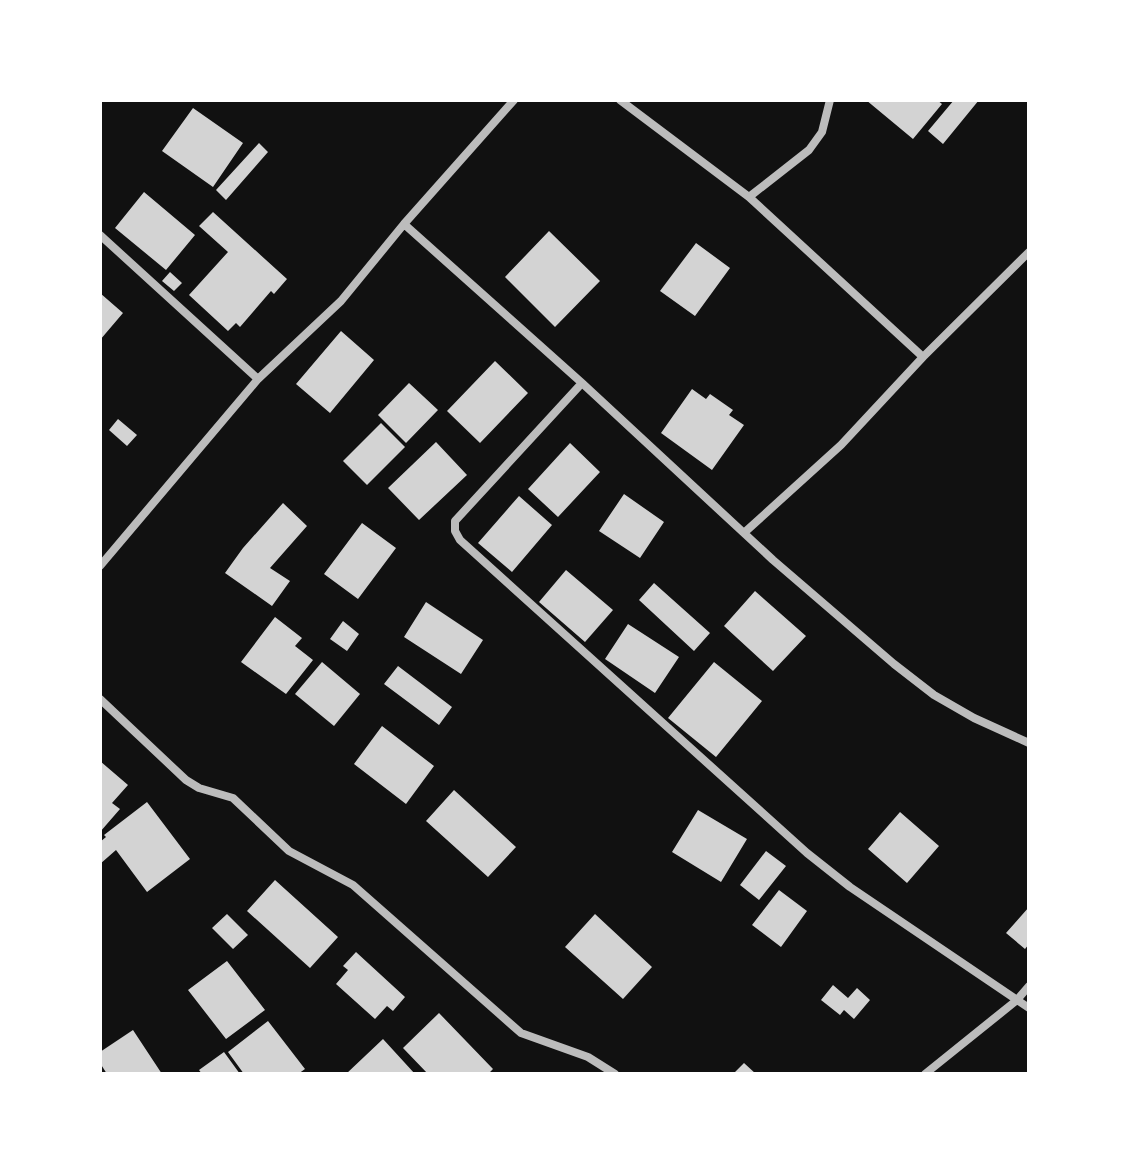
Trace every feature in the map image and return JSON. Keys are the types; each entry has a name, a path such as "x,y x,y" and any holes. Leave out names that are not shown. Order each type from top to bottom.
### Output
{"street":[{"path":"100,566 258,379 341,301 404,224 514,100"},
{"path":"620,100 749,197 923,357"},
{"path":"749,197 809,150 822,132 830,100"},
{"path":"404,224 894,664 934,695 974,718 1026,740 1029,729"},
{"path":"100,235 258,379"},
{"path":"745,532 841,445 923,357 1029,252"},
{"path":"582,383 455,521 455,531 460,540 807,853 850,887 1029,1008"},
{"path":"100,699 186,780 199,788 233,798 289,851 353,885 521,1033 588,1057 615,1074"},
{"path":"925,1074 1017,1000 1029,986"}],"building":[{"path":"866,100 937,100 942,104 913,139"},
{"path":"954,100 979,100 943,144 928,131"},
{"path":"193,108 243,143 213,187 162,151"},
{"path":"259,143 268,152 226,200 216,190"},
{"path":"144,192 195,235 166,270 115,228"},
{"path":"213,212 287,279 274,294 271,291 240,327 236,323 228,331 189,295 228,252 199,226"},
{"path":"549,231 600,281 555,327 505,277"},
{"path":"696,243 730,268 695,316 660,291"},
{"path":"170,272 182,283 174,291 162,281"},
{"path":"100,293 123,313 100,340"},
{"path":"341,331 374,360 330,413 296,384"},
{"path":"495,361 528,393 480,443 447,411"},
{"path":"409,383 438,410 406,443 378,415"},
{"path":"692,389 706,399 710,394 733,410 729,415 744,425 712,470 661,433"},
{"path":"118,419 137,435 127,446 109,430"},
{"path":"381,423 405,447 367,485 343,461"},
{"path":"436,442 467,475 419,520 388,488"},
{"path":"570,443 600,472 558,517 528,489"},
{"path":"624,494 664,522 640,558 599,531"},
{"path":"519,496 552,525 512,572 478,543"},
{"path":"283,503 307,526 270,568 290,581 272,606 225,573"},
{"path":"362,523 396,548 358,599 324,574"},
{"path":"566,570 613,610 585,642 539,602"},
{"path":"654,583 710,633 694,651 639,600"},
{"path":"755,591 806,636 773,671 724,626"},
{"path":"426,602 483,640 461,674 404,637"},
{"path":"275,617 302,638 295,646 313,660 286,694 241,662"},
{"path":"343,621 359,634 347,651 330,639"},
{"path":"628,624 679,657 655,693 605,659"},
{"path":"322,662 360,694 334,726 295,694"},
{"path":"714,662 762,701 716,757 668,718"},
{"path":"398,666 452,707 439,725 384,684"},
{"path":"382,726 434,766 406,804 354,764"},
{"path":"100,761 128,785 112,803 120,809 100,832"},
{"path":"454,790 516,847 488,877 426,821"},
{"path":"147,802 190,859 147,892 116,850 100,864 100,842 106,837 104,835"},
{"path":"698,810 747,839 721,882 672,852"},
{"path":"900,812 939,846 907,883 868,849"},
{"path":"766,851 786,866 759,900 740,885"},
{"path":"275,880 338,937 310,968 247,911"},
{"path":"779,890 807,911 781,947 752,925"},
{"path":"1029,907 1029,944 1025,949 1006,933"},
{"path":"227,914 248,935 233,949 212,928"},
{"path":"595,914 652,967 623,999 565,947"},
{"path":"356,952 405,997 393,1011 387,1006 375,1019 336,984 348,970 343,966"},
{"path":"227,961 265,1010 226,1039 188,990"},
{"path":"833,985 848,998 857,988 870,1000 854,1019 844,1010 840,1015 821,1000"},
{"path":"439,1013 493,1069 488,1074 428,1074 403,1048"},
{"path":"268,1021 305,1069 298,1074 244,1074 228,1052"},
{"path":"133,1030 162,1074 107,1074 100,1063 100,1052"},
{"path":"383,1039 415,1074 346,1074"},
{"path":"224,1052 240,1074 202,1074 199,1070"},
{"path":"744,1063 756,1074 733,1074"}]}
